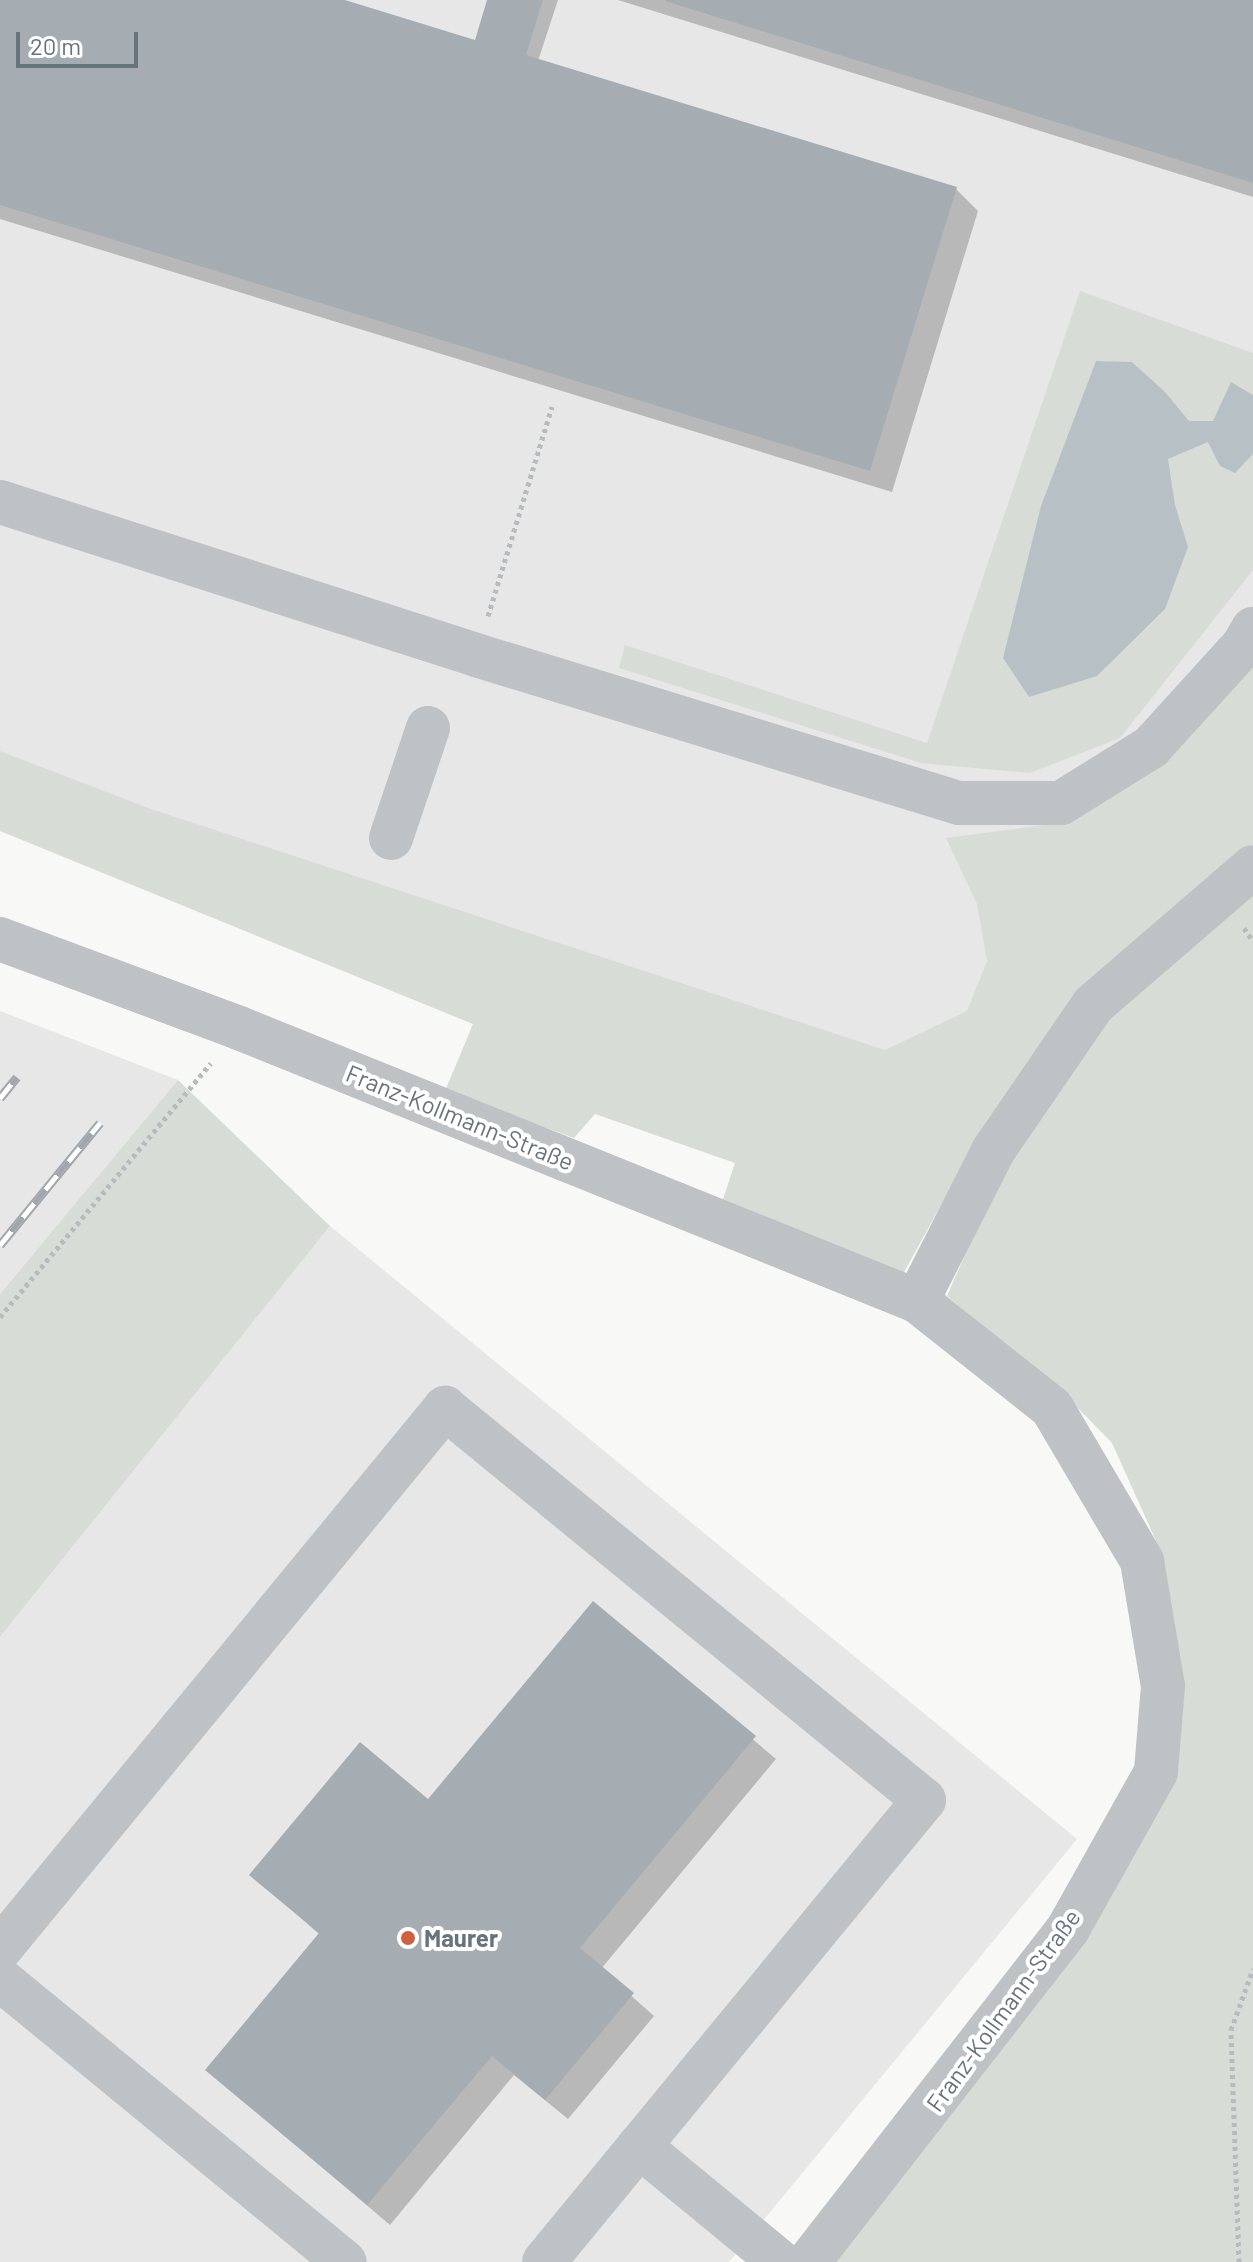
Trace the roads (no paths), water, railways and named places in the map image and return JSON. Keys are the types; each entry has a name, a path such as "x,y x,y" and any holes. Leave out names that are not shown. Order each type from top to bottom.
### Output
{"street":[{"path":"0,502 476,655 959,803 1061,803 1151,747 1243,646 1253,629"},
{"path":"391,838 428,728"},
{"path":"917,1301 993,1151 1093,1005 1253,867"},
{"name":"Franz-Kollmann-Straße","path":"0,939 239,1028 917,1301 1052,1408 1142,1561 1163,1686 1156,1772 1068,1929 809,2262"},
{"path":"0,1949 445,1408 924,1800 544,2262"},
{"path":"0,1979 345,2262"},
{"path":"639,2146 780,2262"}],"railway":[{"path":"0,1098 17,1077"},
{"path":"0,1245 100,1123"}],"place":[{"name":"Maurer","path":"408,1938"}]}
